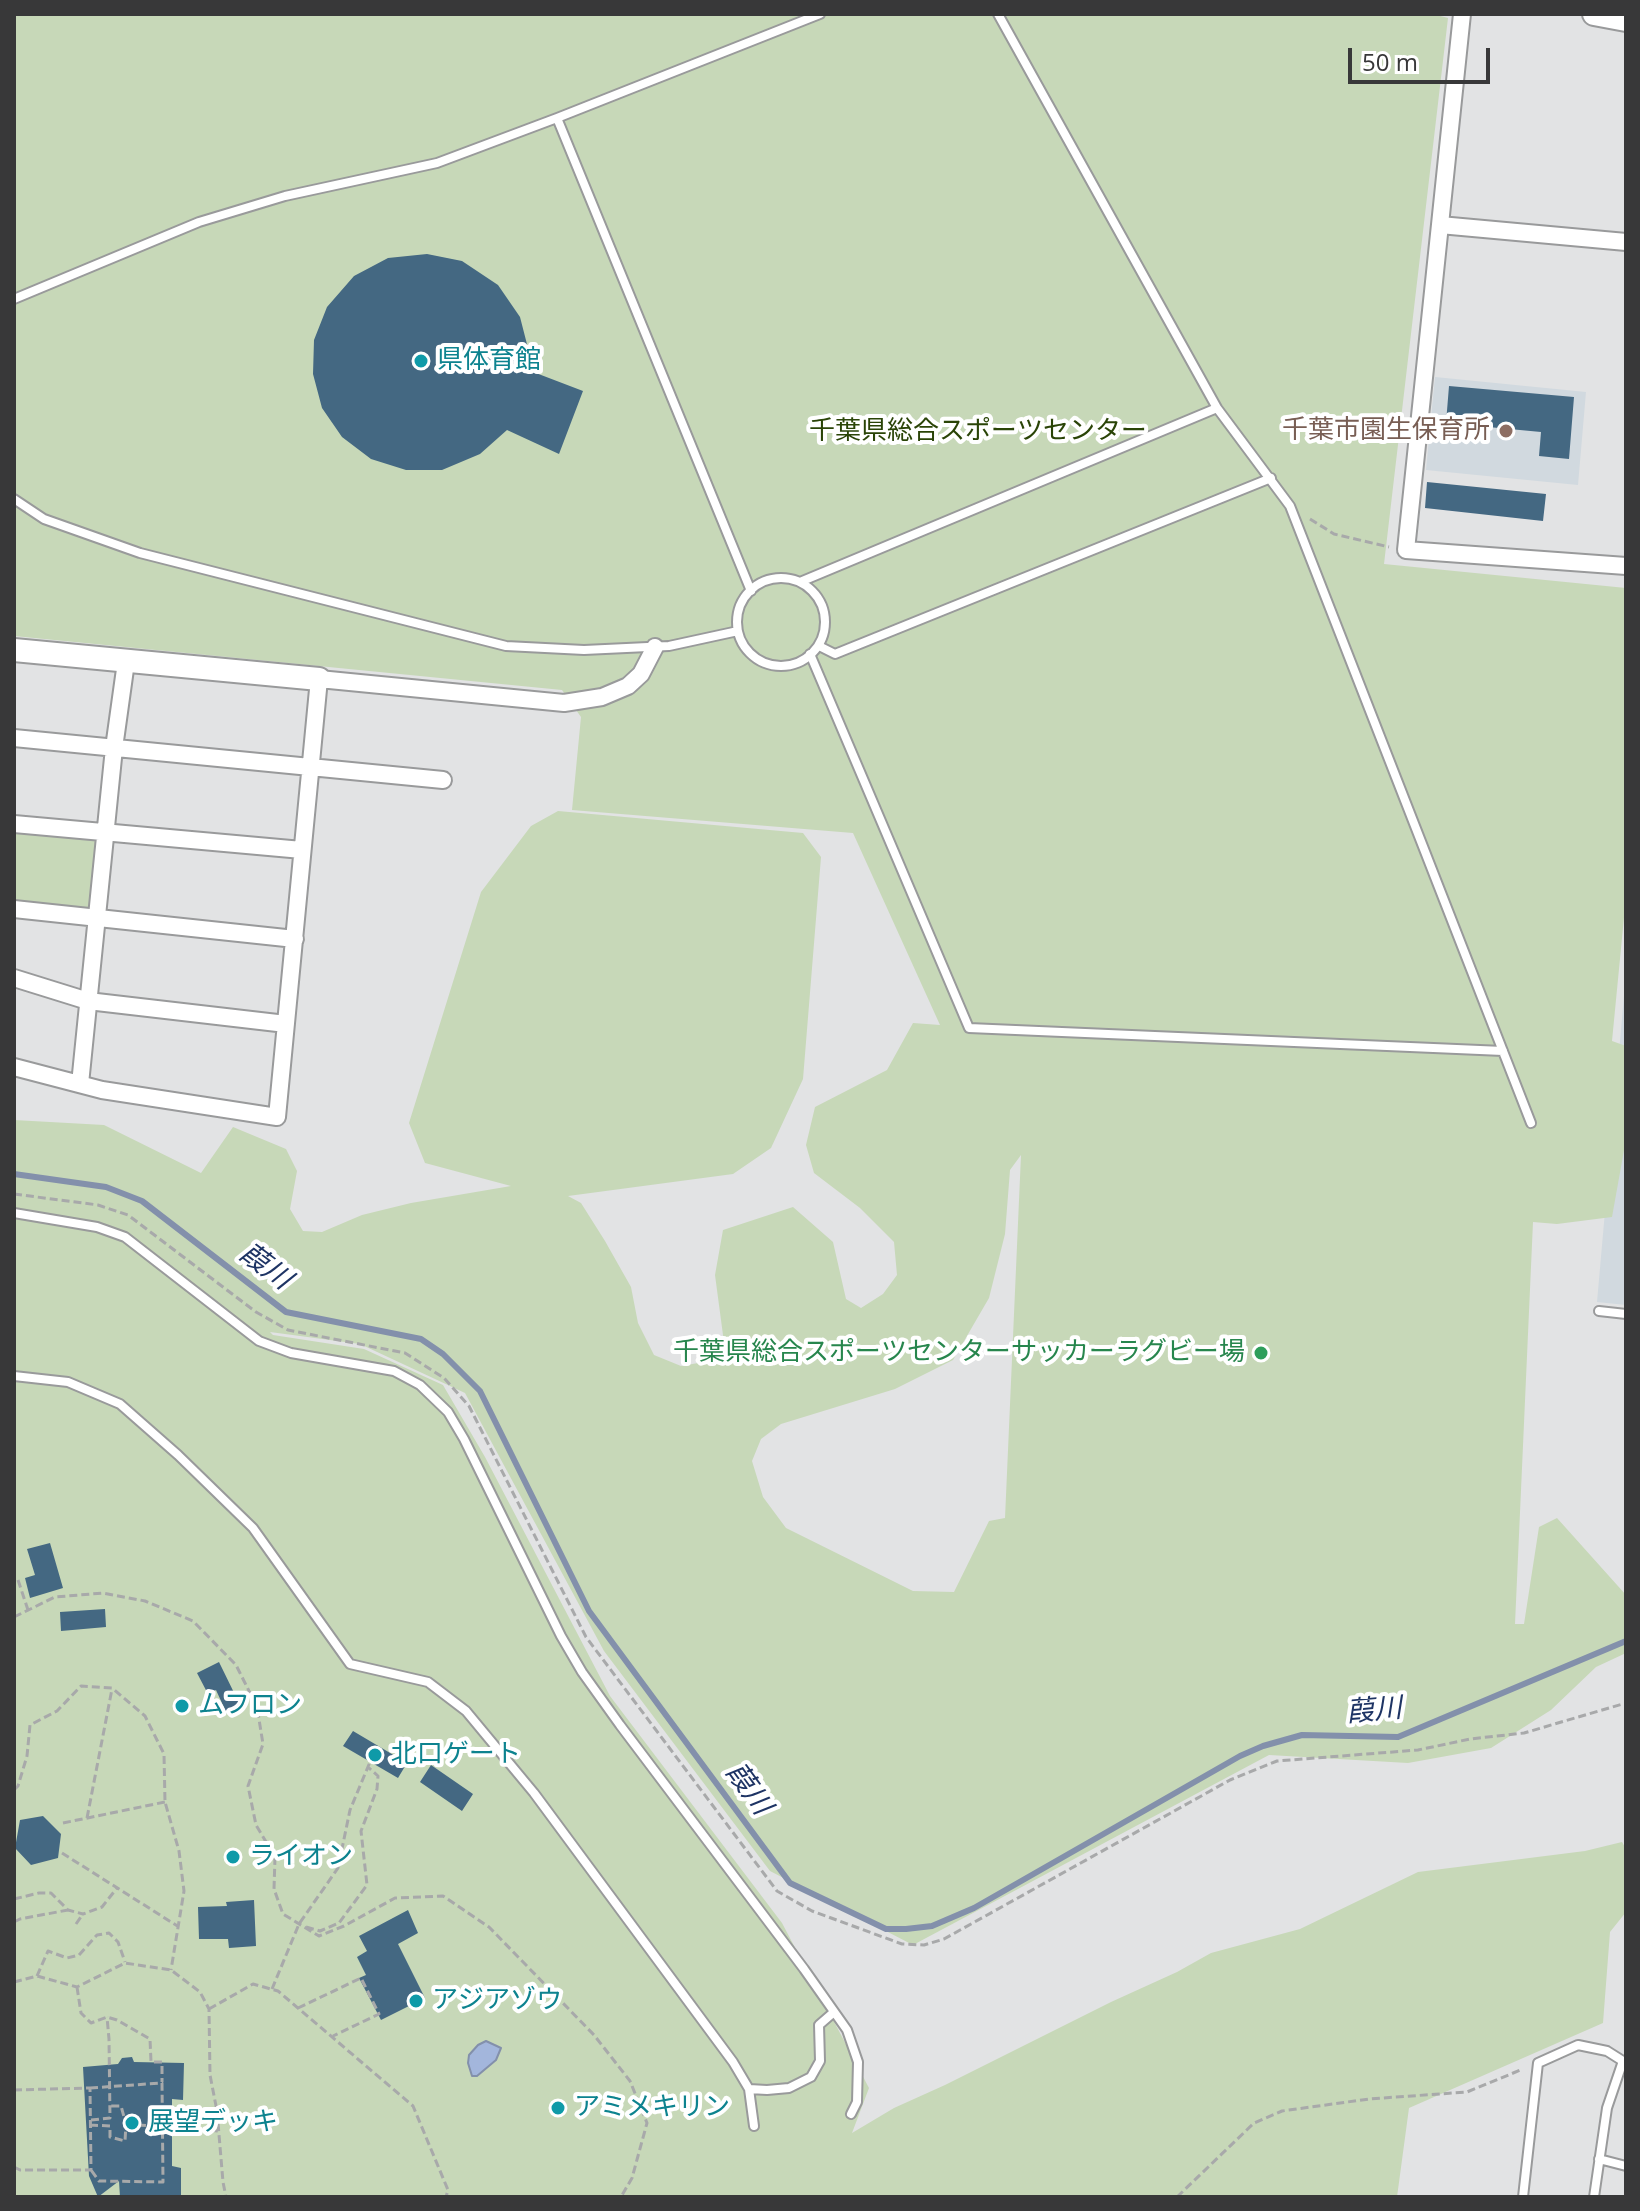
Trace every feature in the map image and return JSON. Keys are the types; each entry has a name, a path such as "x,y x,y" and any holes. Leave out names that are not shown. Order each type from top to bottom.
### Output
{"street":[{"path":"1462,14 1406,550 1626,566"},
{"path":"1594,14 1626,20"},
{"path":"1440,225 1626,242"},
{"path":"14,650 564,703 602,697 628,686 641,674 655,647"},
{"path":"80,1084 114,748 126,662"},
{"path":"14,1067 102,1090 277,1117 319,679"},
{"path":"14,738 443,780"},
{"path":"14,824 302,850"},
{"path":"14,909 295,939"},
{"path":"14,978 88,1001 286,1024"}],"lane":[{"path":"14,299 199,222 285,196 437,163 820,14"},
{"path":"998,14 1217,408 1290,506 1531,1123"},
{"path":"557,118 751,591"},
{"path":"800,582 1217,408"},
{"path":"819,646 835,654 1271,478"},
{"path":"14,499 44,519 140,553 506,646 584,650 655,647 738,631"},
{"path":"771,579 794,579 816,594 826,624 819,646 805,659 792,665 780,666 760,661 744,645 738,631 741,605 751,591 771,579"},
{"path":"810,654 969,1028 1503,1051"},
{"path":"14,1213 97,1227 125,1237 259,1341 291,1353 394,1371 420,1385 448,1412 582,1672 847,2030 858,2062 857,2102 851,2114"},
{"path":"1599,1311 1626,1314"},
{"path":"14,1376 68,1382 120,1404 253,1528 350,1664 428,1682 466,1711 534,1793 733,2062 749,2089 754,2126"},
{"path":"749,2089 789,2088 811,2077 820,2061 819,2025 834,2012"},
{"path":"1523,2197 1538,2063 1578,2045 1607,2051 1624,2062 1607,2108 1594,2197"},
{"path":"1599,2159 1626,2166"}],"path":[{"path":"1290,506 1334,534 1406,550"},
{"path":"14,1194 98,1205 128,1215 256,1312 288,1330 405,1353 444,1378 469,1406 586,1637 777,1891 812,1911 902,1944 924,1945 944,1939 1230,1780 1277,1761 1418,1750 1470,1739 1524,1733 1626,1703"},
{"path":"18,1580 28,1610"},
{"path":"14,1617 55,1597 103,1593 145,1601 193,1621 236,1665 257,1707 263,1744 248,1786 256,1825 275,1857 274,1889 283,1914 319,1936 395,1898 443,1896 489,1927 594,2035 630,2081 647,2123 632,2178 621,2197"},
{"path":"14,1790 27,1756 30,1725 57,1711 81,1686 112,1688 145,1716 164,1754 165,1802 179,1851 184,1891 171,1970"},
{"path":"87,1818 112,1688"},
{"path":"272,1989 299,1924 338,1868 350,1810 369,1764 378,1776 377,1789 361,1831 367,1885 339,1923 320,1931 299,1924"},
{"path":"63,1823 165,1802"},
{"path":"62,1853 179,1927"},
{"path":"76,1924 83,1914 102,1907 117,1888"},
{"path":"14,1899 51,1893 68,1910"},
{"path":"14,1922 68,1910 83,1914"},
{"path":"37,1976 48,1951 67,1958 79,1955 97,1935 109,1933 118,1942 125,1963"},
{"path":"14,1982 37,1976 77,1987 125,1963 171,1970 200,1992 209,2009 210,2075 226,2197"},
{"path":"298,2008 361,1978 379,2014 331,2037"},
{"path":"209,2009 253,1984 278,1991 413,2106 448,2190 446,2197"},
{"path":"77,1987 81,2013 91,2023 107,2017 117,2020 150,2039 151,2062 162,2062 163,2182 99,2181 91,2170 90,2088"},
{"path":"90,2122 110,2118 107,2017"},
{"path":"1177,2197 1254,2123 1282,2111 1369,2099 1467,2092 1538,2063"},
{"path":"14,2090 162,2083"},
{"path":"90,2122 110,2126 110,2137 125,2141 126,2124 121,2106 109,2106"},
{"path":"126,2124 219,2131"},
{"path":"14,2167 20,2170 91,2170"}],"shaded area":[{"name":"千葉市園生保育所","path":"1435,377 1586,392 1578,485 1426,470"},
{"path":"1626,973 1626,1305 1597,1302"}],"green space":[{"name":"千葉県総合スポーツセンター","path":"14,14 1433,14 1448,18 1384,564 1626,588 1626,897 1612,1041 1626,1046 1626,1139 1612,1217 1557,1224 1533,1222 1515,1624 1524,1624 1539,1527 1557,1518 1626,1595 1626,1653 1596,1667 1551,1710 1491,1748 1408,1763 1269,1755 913,1945 770,1871 604,1651 465,1393 360,1344 270,1332 273,1335 364,1349 443,1385 485,1457 610,1696 782,1923 869,2088 852,2133 894,2108 1211,1953 1300,1929 1418,1872 1585,1851 1622,1842 1626,1849 1626,1912 1610,1932 1603,2023 1409,2108 1397,2197 14,2197 14,1120 104,1125 201,1173 233,1127 286,1149 297,1171 290,1209 303,1231 322,1232 362,1215 411,1203 511,1186 425,1163 409,1123 481,892 531,826 558,811 803,833 821,857 803,1079 771,1148 733,1174 568,1196 581,1203 631,1287 638,1323 654,1355 681,1366 704,1362 725,1350 715,1275 723,1230 793,1207 833,1242 846,1299 861,1308 883,1294 897,1275 894,1242 860,1208 814,1173 806,1145 815,1107 887,1070 913,1023 940,1025 853,833 572,810 581,717 562,690 14,636","holes":["1021,1155 1005,1518 989,1521 954,1592 913,1591 786,1528 763,1497 752,1461 761,1439 781,1424 895,1389 953,1360 989,1298 1005,1234 1010,1170"]},
{"path":"14,832 96,840 89,910 14,903"}],"water":[{"path":"486,2041 501,2048 496,2060 477,2076 472,2076 469,2055"}],"building":[{"name":"県体育館","path":"427,254 462,261 498,285 520,317 529,352 528,370 583,391 559,454 507,430 480,454 442,470 406,470 371,459 342,437 322,408 313,374 314,340 327,307 354,276 388,258"},
{"path":"1449,386 1574,397 1569,459 1539,456 1541,432 1446,423"},
{"path":"1427,482 1546,494 1543,521 1425,508"},
{"path":"50,1543 63,1588 30,1598 25,1578 35,1575 27,1549"},
{"path":"105,1609 106,1627 61,1631 60,1612"},
{"path":"219,1662 241,1707 227,1714 216,1690 208,1694 197,1673"},
{"name":"北口ゲート","path":"353,1731 407,1763 398,1778 343,1746"},
{"path":"431,1765 473,1794 462,1811 420,1782"},
{"path":"43,1816 61,1834 58,1858 31,1865 15,1848 20,1820"},
{"path":"254,1900 256,1946 229,1948 228,1939 199,1939 198,1907 227,1906 226,1902"},
{"path":"408,1910 418,1933 398,1944 425,1998 381,2020 359,1978 366,1975 357,1957 367,1951 359,1936"},
{"path":"132,2057 134,2062 184,2063 183,2100 172,2099 172,2166 181,2168 181,2197 120,2197 119,2181 98,2197 89,2176 83,2067 118,2064 122,2058"}],"waterway":[{"name":"葭川","path":"14,1174 106,1187 142,1201 286,1312 421,1339 443,1354 480,1391 589,1611 790,1883 886,1929 932,1926 974,1908 1240,1756 1263,1746 1302,1735 1398,1737 1626,1641"}],"place":[{"name":"県体育館","path":"421,361"},
{"name":"千葉市園生保育所","path":"1506,431"},
{"name":"千葉県総合スポーツセンターサッカーラグビー場","path":"1261,1353"},
{"name":"ムフロン","path":"182,1706"},
{"name":"北口ゲート","path":"375,1755"},
{"name":"ライオン","path":"233,1857"},
{"name":"アジアゾウ","path":"416,2001"},
{"name":"アミメキリン","path":"558,2108"},
{"name":"展望デッキ","path":"132,2123"}]}
